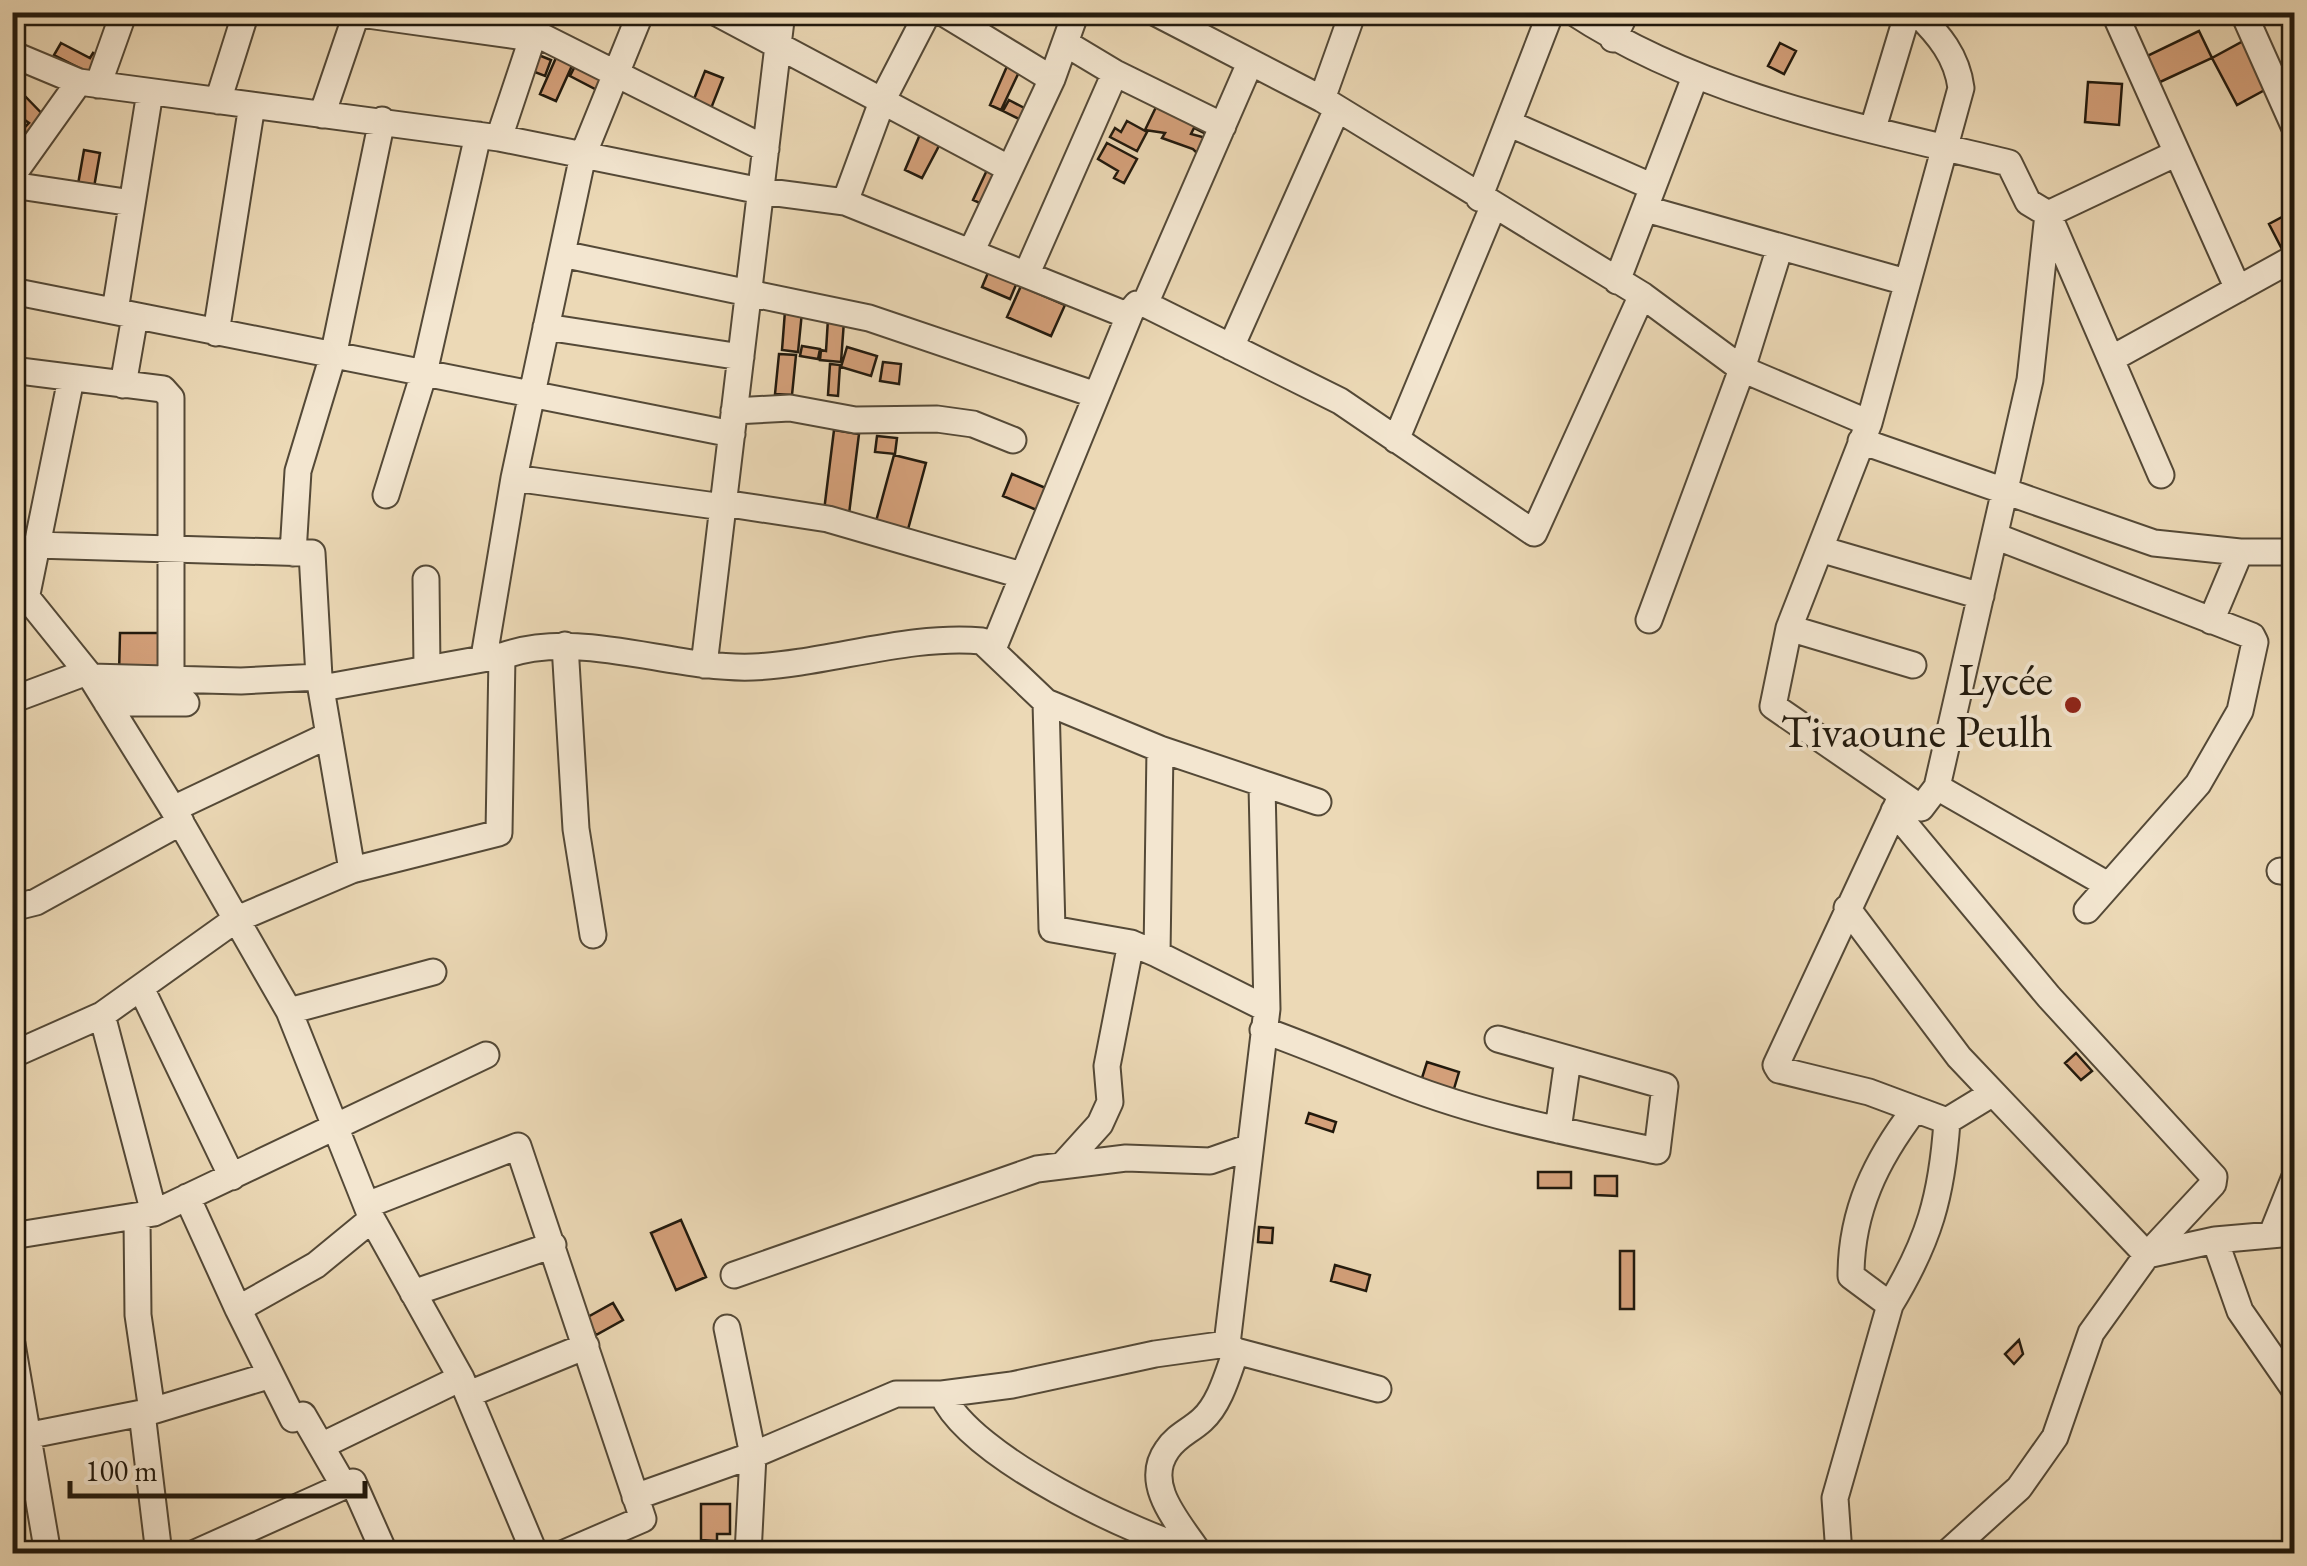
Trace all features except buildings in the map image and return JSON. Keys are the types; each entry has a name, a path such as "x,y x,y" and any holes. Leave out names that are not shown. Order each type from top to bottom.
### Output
{"street":[{"path":"12,176 88,84 124,12"},
{"path":"218,101 246,12"},
{"path":"12,1055 102,1015 236,920 352,870 499,833 493,657 514,478 582,155 642,12"},
{"path":"714,12 1010,169"},
{"path":"704,666 782,12"},
{"path":"845,202 883,99 928,12"},
{"path":"942,12 1052,80"},
{"path":"972,250 1052,80 1076,12"},
{"path":"1154,12 1330,104 1642,295 1742,370 1865,432 2005,491 2154,542 2240,552 2294,552"},
{"path":"1231,347 1330,104 1353,12"},
{"path":"1396,440 1486,202 1508,122 1551,12"},
{"path":"1573,12 1613,39 1695,77 2009,163 2028,202 2048,214 2161,475"},
{"path":"1613,39 1626,12"},
{"path":"1873,128 1908,12"},
{"path":"1916,12 1937,32 1959,69 1960,88 1865,432 1789,628 1773,706 1898,803 2048,996 2213,1172 2213,1184 2147,1255 2091,1333 2054,1438 2019,1488 1946,1554"},
{"path":"2114,12 2238,290"},
{"path":"2243,12 2294,126"},
{"path":"322,114 353,13 535,28 614,73 766,149"},
{"path":"386,495 489,137 535,28"},
{"path":"1065,43 1115,74 1223,126"},
{"path":"12,54 88,84 382,120 761,191 845,202 1231,347 1340,401 1534,533 1642,295"},
{"path":"993,649 1096,395 1250,64"},
{"path":"1027,273 1115,74"},
{"path":"1617,281 1695,77"},
{"path":"124,385 132,202 150,92"},
{"path":"216,333 252,105"},
{"path":"293,552 298,470 334,352 382,120"},
{"path":"1508,122 1650,198 1780,247 1906,282"},
{"path":"2048,214 2177,154"},
{"path":"12,185 132,202"},
{"path":"1898,803 1921,808 1938,787 2030,380 2048,214"},
{"path":"1649,620 1742,370 1780,247"},
{"path":"562,254 869,318 1096,395"},
{"path":"2111,359 2294,258"},
{"path":"12,291 216,333 334,352 532,396 733,422 790,408 854,420 937,418 973,424 1013,440"},
{"path":"546,327 741,357"},
{"path":"12,370 162,389 171,398 174,549 159,686"},
{"path":"71,380 36,545 20,586 107,702 289,1011 369,1212 465,1386 535,1554"},
{"path":"514,478 828,519 1021,575"},
{"path":"1995,536 2254,639 2240,710 2198,784 2087,910"},
{"path":"36,545 312,553 320,683 352,870"},
{"path":"1820,549 1981,596"},
{"path":"2211,621 2240,552"},
{"path":"426,579 427,668"},
{"path":"1789,628 1913,665"},
{"path":"12,700 89,674 159,686 320,683 565,645 704,666 754,667 966,640 982,642 993,649 1016,678 1046,702 1160,749 1318,802"},
{"path":"565,645 576,829 593,934"},
{"path":"107,702 159,686 186,703"},
{"path":"1046,702 1052,929 1130,943 1157,954 1265,1020 1401,1084 1558,1130 1656,1151 1665,1086 1498,1038"},
{"path":"12,908 36,902 177,816 329,736"},
{"path":"1157,954 1160,749"},
{"path":"1201,1553 1161,1495 1158,1478 1164,1452 1182,1433 1204,1419 1218,1397 1232,1348 1265,1020 1262,786"},
{"path":"1938,787 2108,885"},
{"path":"1898,803 1776,1065 1779,1070 1870,1092 1947,1121"},
{"path":"1847,908 1958,1057 2147,1255"},
{"path":"1062,1166 1100,1124 1110,1102 1107,1066 1130,943"},
{"path":"289,1011 433,972"},
{"path":"141,988 232,1177"},
{"path":"102,1015 146,1216 138,1315 159,1554"},
{"path":"12,1236 146,1216 486,1055"},
{"path":"1558,1130 1568,1059"},
{"path":"1947,1121 1993,1093"},
{"path":"1890,1305 1851,1276 1851,1252 1867,1183 1915,1110"},
{"path":"1840,1554 1835,1498 1890,1305 1920,1256 1933,1222 1947,1121"},
{"path":"238,1308 316,1265 369,1212 518,1146 643,1520 562,1554"},
{"path":"734,1275 1037,1169 1126,1158 1210,1161 1250,1148"},
{"path":"2147,1255 2214,1240 2284,1233 2294,1179"},
{"path":"187,1197 293,1419 303,1414 344,1486"},
{"path":"2214,1240 2240,1311 2294,1388"},
{"path":"412,1293 553,1244"},
{"path":"727,1328 754,1455 748,1554"},
{"path":"12,1344 48,1554"},
{"path":"320,1446 465,1386 586,1346"},
{"path":"636,1496 754,1455 896,1394 942,1394 1232,1348 1378,1389"},
{"path":"26,1436 147,1412 272,1376"},
{"path":"942,1394 962,1425 1068,1498 1102,1518 1201,1553"},
{"path":"192,1554 234,1546 353,1482 385,1554"}],"place":[{"name":"Lycée Tivaoune Peulh","path":"2073,705"}]}
